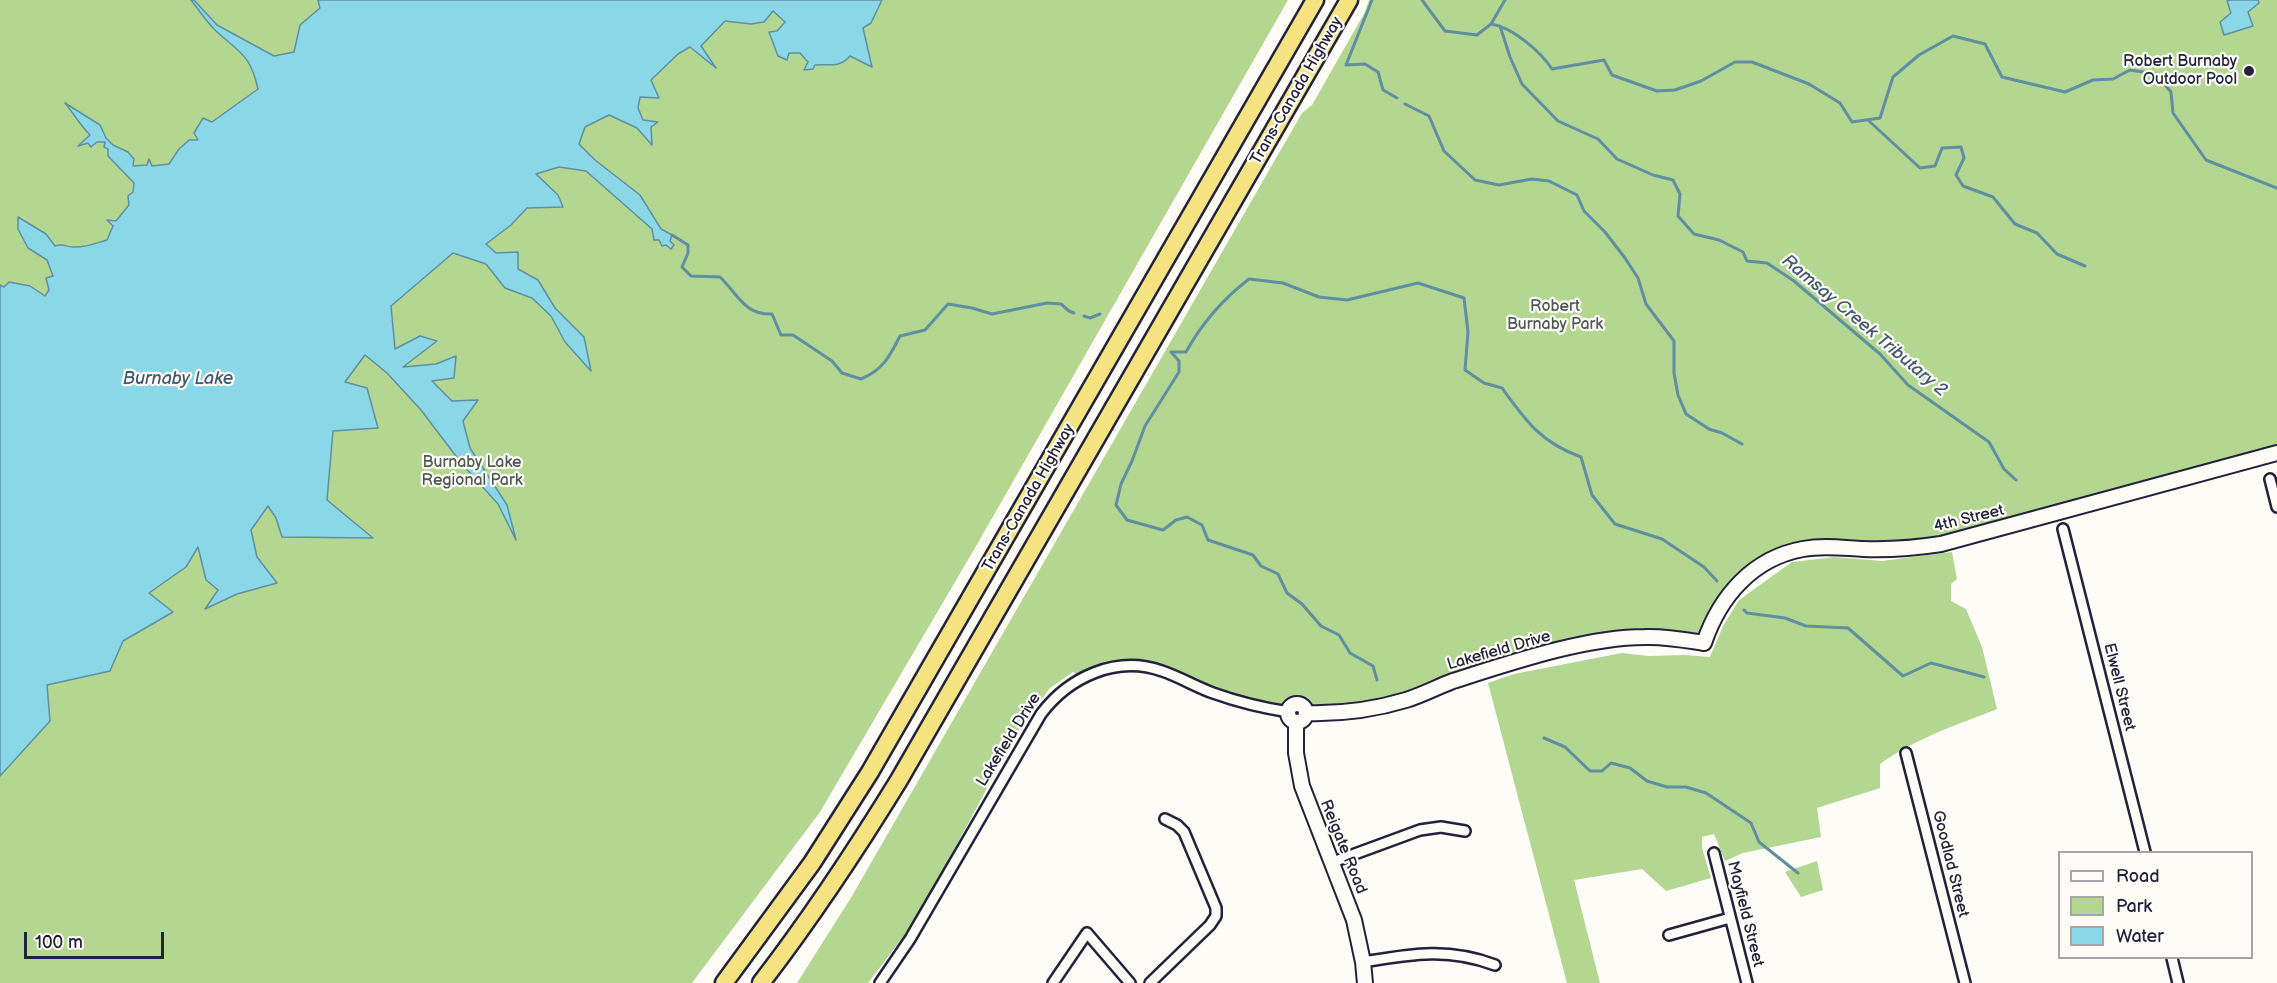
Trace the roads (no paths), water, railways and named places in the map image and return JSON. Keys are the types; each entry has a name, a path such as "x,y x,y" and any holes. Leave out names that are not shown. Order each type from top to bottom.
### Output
{"highway":[{"name":"Trans-Canada Highway","path":"724,983 812,863 870,772 1315,0"},
{"name":"Trans-Canada Highway","path":"761,983 858,847 899,780 1349,0"}],"street":[{"name":"4th Street","path":"1704,643 1720,606 1738,584 1764,565 1792,552 1817,547 1887,549 1941,544 2277,453"},
{"path":"2270,479 2277,507"},
{"name":"Elwell Street","path":"2063,529 2145,851"},
{"name":"Lakefield Drive","path":"880,983 910,939 1041,714 1056,696 1084,677 1110,668 1152,668 1228,699 1297,716 1336,713 1407,700 1450,682 1488,670 1602,640 1645,637 1704,643"},
{"name":"Reigate Road","path":"1297,716 1296,753 1302,786 1354,920 1365,983"},
{"name":"Goodlad Street","path":"1906,753 1965,983"},
{"path":"1150,983 1210,925 1216,916 1215,908 1184,832 1177,825 1165,819"},
{"path":"1333,862 1420,830 1442,827 1465,831"},
{"name":"Mayfield Street","path":"1714,853 1747,983"},
{"path":"1668,935 1730,918"},
{"path":"1053,983 1087,933 1130,983"},
{"path":"1363,962 1439,952 1471,957 1495,965"},
{"path":"2172,959 2178,983"}],"water":[{"name":"Burnaby Lake","path":"191,0 194,0 217,25 274,56 294,52 300,25 320,8 318,0 882,0 871,23 863,28 872,67 850,56 838,64 815,65 813,69 804,70 808,62 800,53 789,53 787,60 778,56 769,32 777,31 785,22 773,11 764,22 751,24 725,21 701,46 716,68 690,47 678,54 651,80 659,98 640,97 638,108 643,120 658,122 651,127 652,145 637,128 609,115 585,127 579,144 595,160 640,195 661,229 672,235 670,241 674,245 671,249 666,245 662,246 659,240 654,240 652,229 586,171 559,167 536,174 558,195 563,207 527,208 511,225 486,244 496,253 518,252 518,269 538,280 555,308 584,337 591,371 565,342 551,316 532,298 505,288 486,264 453,253 391,306 395,349 420,336 437,341 403,367 436,364 456,356 454,378 432,381 452,401 478,400 463,421 470,448 507,505 516,540 498,504 462,464 421,410 387,373 365,355 345,382 367,388 378,428 333,431 327,500 373,538 282,537 276,518 268,506 251,530 257,557 277,583 237,594 205,609 218,590 206,580 198,547 186,567 149,593 173,612 123,641 110,671 47,685 50,721 0,776 0,285 4,287 9,282 30,286 45,296 49,290 46,278 53,276 47,260 28,248 18,229 18,217 46,234 55,246 82,247 107,240 113,226 107,220 116,221 129,205 128,196 133,192 134,183 108,156 108,149 104,147 105,142 97,142 91,147 88,143 78,146 90,135 65,103 100,125 106,138 113,145 128,152 134,159 133,166 147,165 149,159 152,166 169,164 179,149 189,140 198,140 194,133 203,118 212,122 258,89 247,60 212,27"},
{"path":"2258,0 2259,3 2248,12 2253,26 2224,35 2220,22 2231,13 2227,1"}],"waterway":[{"path":"1372,0 1346,65 1365,64 1378,72 1383,90 1397,98"},
{"path":"1422,0 1445,31 1477,35 1491,24 1499,26 1525,41 1552,69 1604,60 1612,75 1657,91 1675,90 1701,81 1735,62 1752,62 1809,84 1840,103 1852,122 1880,118 1893,77 1919,55 1953,36 1985,44 2002,77 2065,92 2093,80 2113,79 2130,70 2156,74 2171,92 2173,113 2206,160 2277,188"},
{"path":"1491,24 1505,0"},
{"name":"Ramsay Creek Tributary 2","path":"1500,26 1522,84 1558,121 1598,139 1617,159 1653,175 1673,180 1680,194 1678,216 1694,234 1719,240 1743,252 1747,261 1767,263 1794,281 1880,354 1908,385 1989,442 2004,469 2016,480"},
{"path":"1405,104 1429,116 1444,151 1475,180 1499,185 1532,179 1549,181 1577,195 1584,211 1605,232 1625,258 1638,278 1646,304 1674,341 1674,373 1678,395 1686,414 1709,429 1742,444"},
{"path":"1868,120 1920,168 1935,166 1942,148 1961,147 1964,158 1956,175 1963,186 1993,197 2015,224 2037,233 2057,254 2085,266"},
{"path":"672,235 688,245 688,253 682,267 691,276 720,277 748,307 755,311 772,314 781,335 793,335 832,361 842,373 861,379 885,362 900,336 925,330 948,304 992,314 1047,303 1061,304 1074,313"},
{"path":"1171,352 1186,352 1214,312 1249,279 1283,283 1319,297 1347,300 1418,283 1464,298 1468,332 1465,370 1484,383 1502,388 1527,421 1545,438 1581,457 1592,495 1615,524 1662,539 1704,567 1717,581"},
{"path":"1084,316 1090,318 1100,314"},
{"path":"1171,352 1179,361 1179,372 1145,426 1121,484 1116,505 1127,520 1163,530 1176,520 1187,517 1202,525 1208,540 1253,555 1261,566 1278,574 1287,593 1302,604 1321,626 1339,635 1350,653 1373,666 1377,680"},
{"path":"1744,610 1747,613 1785,618 1806,626 1848,628 1903,676 1931,663 1984,677"},
{"path":"1544,738 1565,747 1590,771 1602,771 1611,763 1630,768 1647,781 1667,787 1686,787 1706,793 1751,823 1759,842 1798,873"}],"place":[{"name":"Robert Burnaby Outdoor Pool","path":"2249,71"}],"park label":[{"name":"Robert Burnaby Park","path":"1555,316"},
{"name":"Burnaby Lake Regional Park","path":"472,472"}]}
